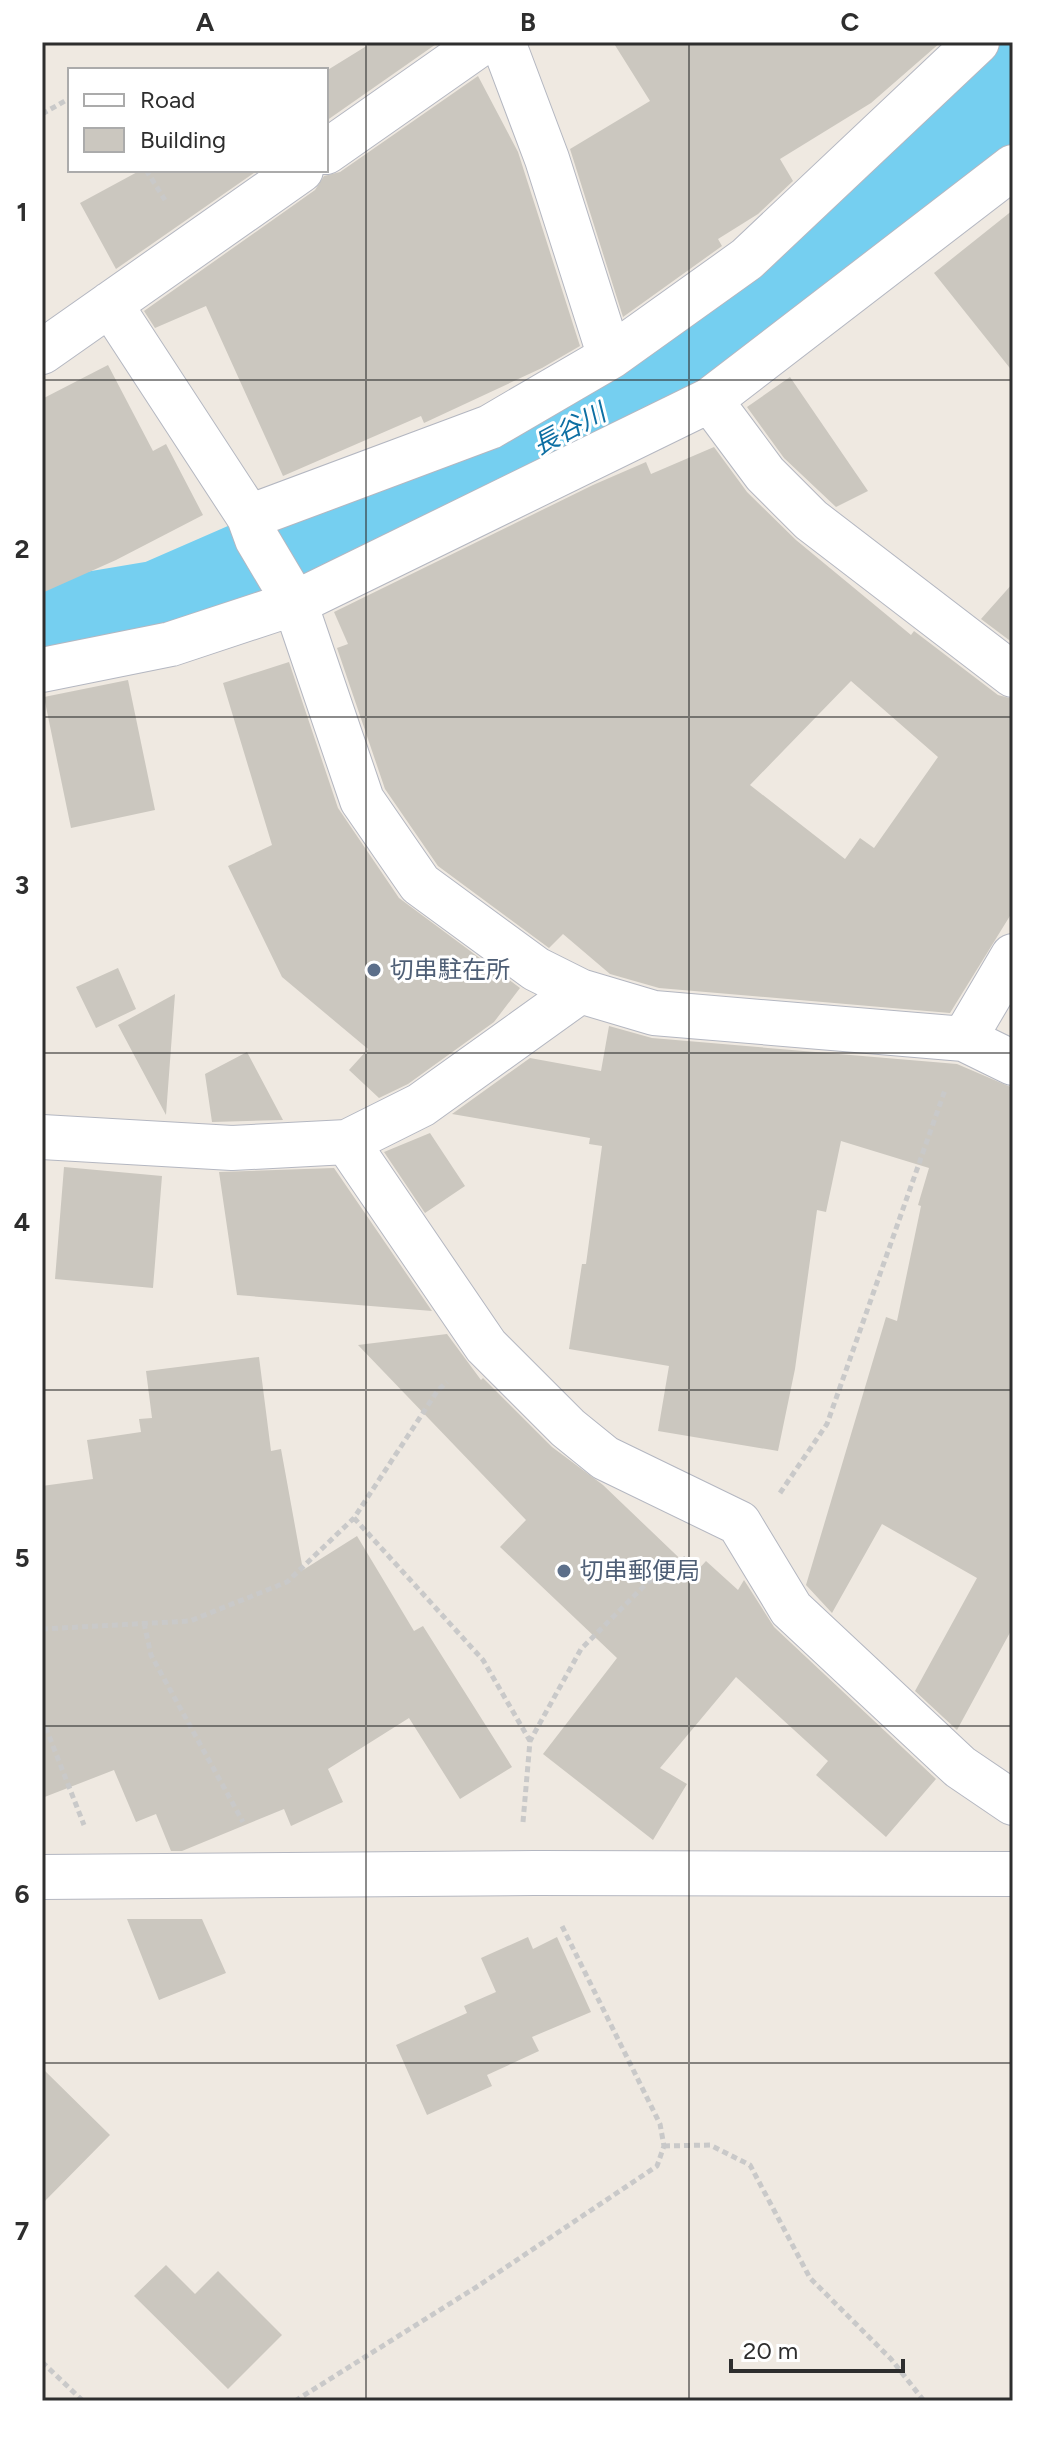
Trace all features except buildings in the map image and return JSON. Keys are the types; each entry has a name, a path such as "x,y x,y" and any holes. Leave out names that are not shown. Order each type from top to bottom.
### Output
{"street":[{"path":"328,151 483,42"},
{"path":"503,42 547,159 610,357"},
{"path":"253,528 490,427 610,357 747,259 977,42"},
{"path":"42,670 171,644 288,594 710,400 1013,167"},
{"path":"42,352 298,172"},
{"path":"110,304 253,528 288,594 362,800 420,884 536,969 580,991 654,1013 964,1039 1013,1063"},
{"path":"710,400 765,474 811,520 1013,675"},
{"path":"964,1039 1013,956"},
{"path":"42,1137 232,1148 347,1142 421,1105 580,991"},
{"path":"347,1142 486,1346 568,1428 605,1458 739,1523 791,1609 960,1767 1013,1803"},
{"path":"42,1877 535,1873 1013,1874"}],"path":[{"path":"42,114 68,99"},
{"path":"42,1629 190,1621 287,1582 354,1518 438,1390 486,1346"},
{"path":"354,1518 483,1660 530,1741"},
{"path":"144,1623 151,1655 272,1875"},
{"path":"42,1718 85,1828 123,1877"},
{"path":"295,2401 478,2286 657,2166 664,2146 660,2124 535,1873"},
{"path":"664,2146 710,2145 750,2165 810,2278 891,2359 924,2401"},
{"path":"42,2362 83,2401"}],"waterway":[{"name":"長谷川","path":"42,632 161,612 544,445 702,354 1013,78"}],"place":[{"name":"切串駐在所","path":"374,970"},
{"name":"切串郵便局","path":"564,1571"}]}
